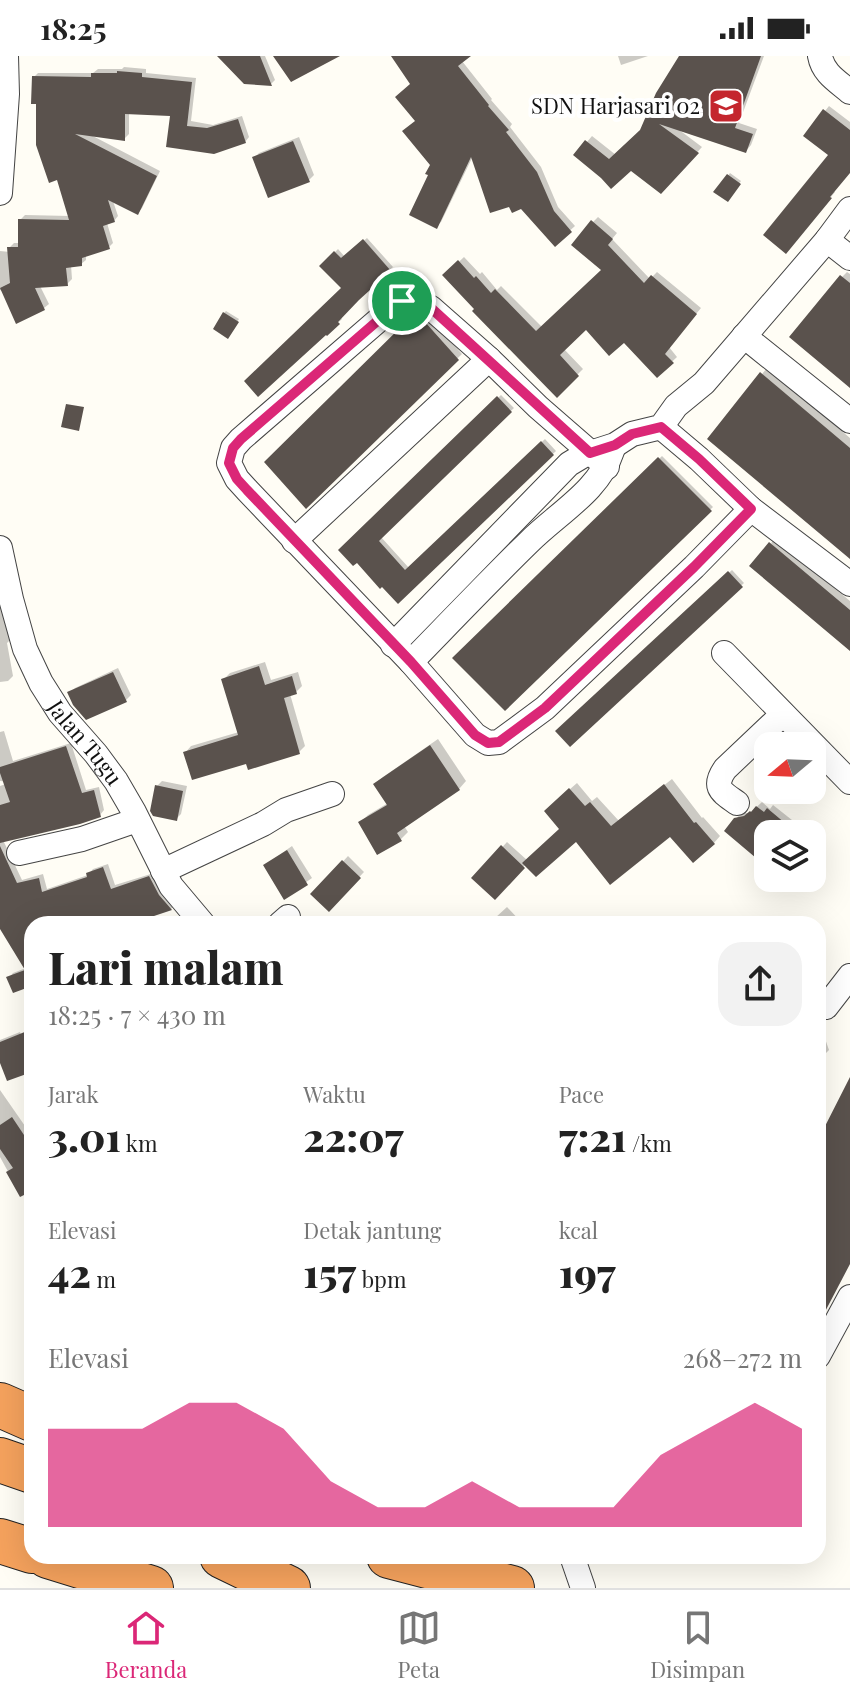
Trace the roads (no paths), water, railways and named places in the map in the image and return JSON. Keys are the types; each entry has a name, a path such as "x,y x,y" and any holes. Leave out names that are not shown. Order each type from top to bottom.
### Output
{"highway":[{"path":"0,1405 24,1416"},
{"path":"0,1460 24,1468"},
{"path":"0,1490 24,1497"},
{"path":"0,1541 24,1548"},
{"path":"74,1564 151,1588"},
{"path":"238,1564 288,1588"},
{"path":"420,1564 512,1588"}],"street":[{"path":"0,193 7,94 6,56"},
{"path":"820,56 827,72 850,92"},
{"path":"393,645 569,464 604,455 632,434 661,427 676,406 704,383 850,209"},
{"path":"827,240 850,258"},
{"path":"604,455 538,407 431,308 415,299 408,299 397,304 233,448 229,463 237,479 411,662 482,742 494,743 505,739 545,708 751,509"},
{"path":"744,336 850,421"},
{"path":"294,541 489,359"},
{"path":"661,427 751,509 850,584"},
{"path":"411,662 531,540 581,497 604,455"},
{"name":"Jalan Tugu","path":"0,548 25,649 41,683 60,713 116,781 171,886 196,916"},
{"path":"724,653 850,782"},
{"path":"737,803 720,790 717,783 719,777 783,714"},
{"path":"163,871 286,810 332,794"},
{"path":"19,853 82,839 137,820"},
{"path":"826,1007 850,976"},
{"path":"826,1341 850,1297"},
{"path":"575,1564 583,1588"}],"place":[{"name":"SDN Harjasari 02","path":"726,106"}]}
